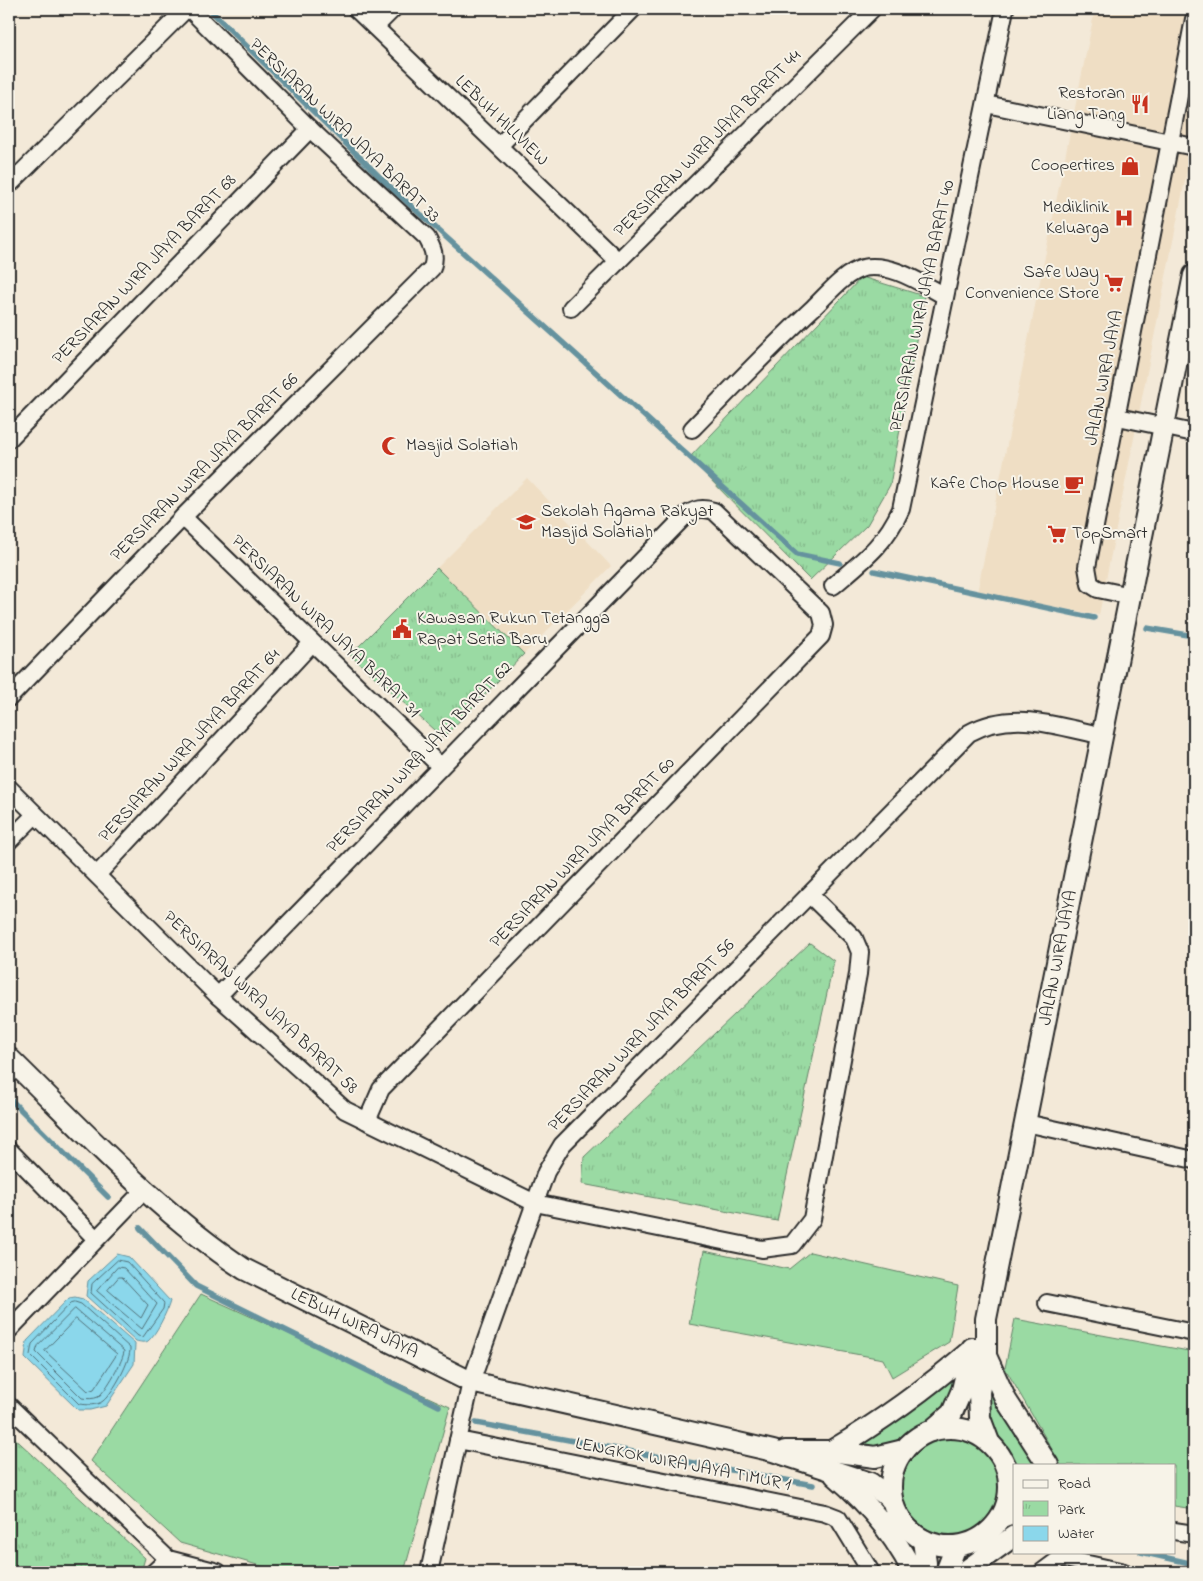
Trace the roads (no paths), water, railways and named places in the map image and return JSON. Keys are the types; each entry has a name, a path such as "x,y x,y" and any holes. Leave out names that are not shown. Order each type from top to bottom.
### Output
{"street":[{"path":"9,185 186,9"},
{"name":"PERSIARAN WIRA JAYA BARAT 33","path":"190,9 310,128 427,238 434,250 432,268"},
{"name":"LEBUH HILLVIEW","path":"356,9 618,261"},
{"path":"375,27 393,9"},
{"path":"499,146 633,9"},
{"name":"PERSIARAN WIRA JAYA BARAT 44","path":"571,308 872,9"},
{"name":"PERSIARAN WIRA JAYA BARAT 40","path":"833,586 877,549 891,530 901,509 1005,9"},
{"name":"JALAN WIRA JAYA","path":"1131,596 1098,589 1090,584 1087,567 1118,417 1194,19"},
{"path":"986,104 1194,147"},
{"name":"PERSIARAN WIRA JAYA BARAT 68","path":"9,439 310,128"},
{"name":"PERSIARAN WIRA JAYA BARAT 66","path":"9,698 183,518 432,268"},
{"path":"692,429 778,341 846,277 864,268 884,269 903,274 945,296"},
{"name":"JALAN WIRA JAYA","path":"931,1430 952,1413 978,1353 986,1319 1194,275"},
{"path":"1118,417 1194,433"},
{"name":"PERSIARAN WIRA JAYA BARAT 60","path":"367,1121 381,1089 814,646 821,636 824,624 821,613 714,511 705,508 695,509"},
{"name":"PERSIARAN WIRA JAYA BARAT 62","path":"218,996 440,766 686,515 695,509"},
{"name":"PERSIARAN WIRA JAYA BARAT 31","path":"183,518 440,766"},
{"name":"PERSIARAN WIRA JAYA BARAT 64","path":"97,875 312,643"},
{"name":"PERSIARAN WIRA JAYA BARAT 56","path":"429,1572 471,1382 546,1172 562,1145 969,733 985,724 1004,720 1023,721 1103,736"},
{"name":"PERSIARAN WIRA JAYA BARAT 58","path":"9,788 218,996 345,1110 535,1203 762,1249 792,1246 812,1219 858,974 860,952 854,938 810,895"},
{"path":"9,841 36,814"},
{"name":"LEBUH WIRA JAYA","path":"9,1058 145,1189 214,1250 244,1269 471,1382 773,1451 870,1483 892,1500"},
{"path":"1026,1123 1194,1160"},
{"path":"9,1150 96,1239"},
{"path":"9,1330 145,1189"},
{"path":"1047,1303 1194,1333"},
{"path":"831,1451 871,1427 978,1353 1047,1464"},
{"name":"JALAN WIRA JAYA","path":"978,1353 980,1418 989,1442"},
{"path":"9,1406 168,1559 218,1572"},
{"path":"948,1428 966,1429 989,1442 998,1452 1011,1479 1007,1517 988,1533 973,1542 956,1546 939,1546 923,1540 909,1530 899,1516 892,1500 891,1482 895,1466 904,1450 916,1438 931,1430 948,1428"},
{"name":"LENGKOK WIRA JAYA TIMUR 1","path":"458,1440 825,1513 838,1518 871,1572"},
{"name":"LEBUH WIRA JAYA","path":"773,1451 831,1451 875,1457 904,1450"},
{"path":"830,1471 862,1499 902,1550 913,1572"},
{"path":"1176,1531 1194,1534"},
{"path":"964,1572 1013,1537"},
{"path":"923,1540 926,1563 925,1572"},
{"path":"946,1572 956,1546"},
{"path":"1042,1572 1061,1558 1124,1572"},
{"path":"154,1572 168,1559"}],"water":[{"path":"117,1254 129,1257 170,1301 158,1328 147,1342 136,1341 86,1296 88,1281"},
{"path":"69,1298 83,1299 135,1344 134,1364 106,1406 90,1410 78,1410 25,1358 27,1341"}],"waterway":[{"path":"209,9 386,183 797,554 840,563"},
{"path":"874,571 1094,618"},
{"path":"1147,628 1194,636"},
{"path":"9,1098 108,1197"},
{"path":"140,1228 196,1286 439,1406"},
{"path":"476,1423 813,1485"},
{"path":"1150,1554 1194,1564"}],"place":[{"name":"Restoran Liang Tang","path":"1140,104"},
{"name":"Coopertires","path":"1130,166"},
{"name":"Mediklinik Keluarga","path":"1124,218"},
{"name":"Safe Way Convenience Store","path":"1114,283"},
{"name":"Masjid Solatiah","path":"391,446"},
{"name":"Kafe Chop House","path":"1074,484"},
{"name":"Sekolah Agama Rakyat Masjid Solatiah","path":"526,522"},
{"name":"TopSmart","path":"1057,534"},
{"name":"Kawasan Rukun Tetangga Rapat Setia Baru","path":"402,629"}]}
